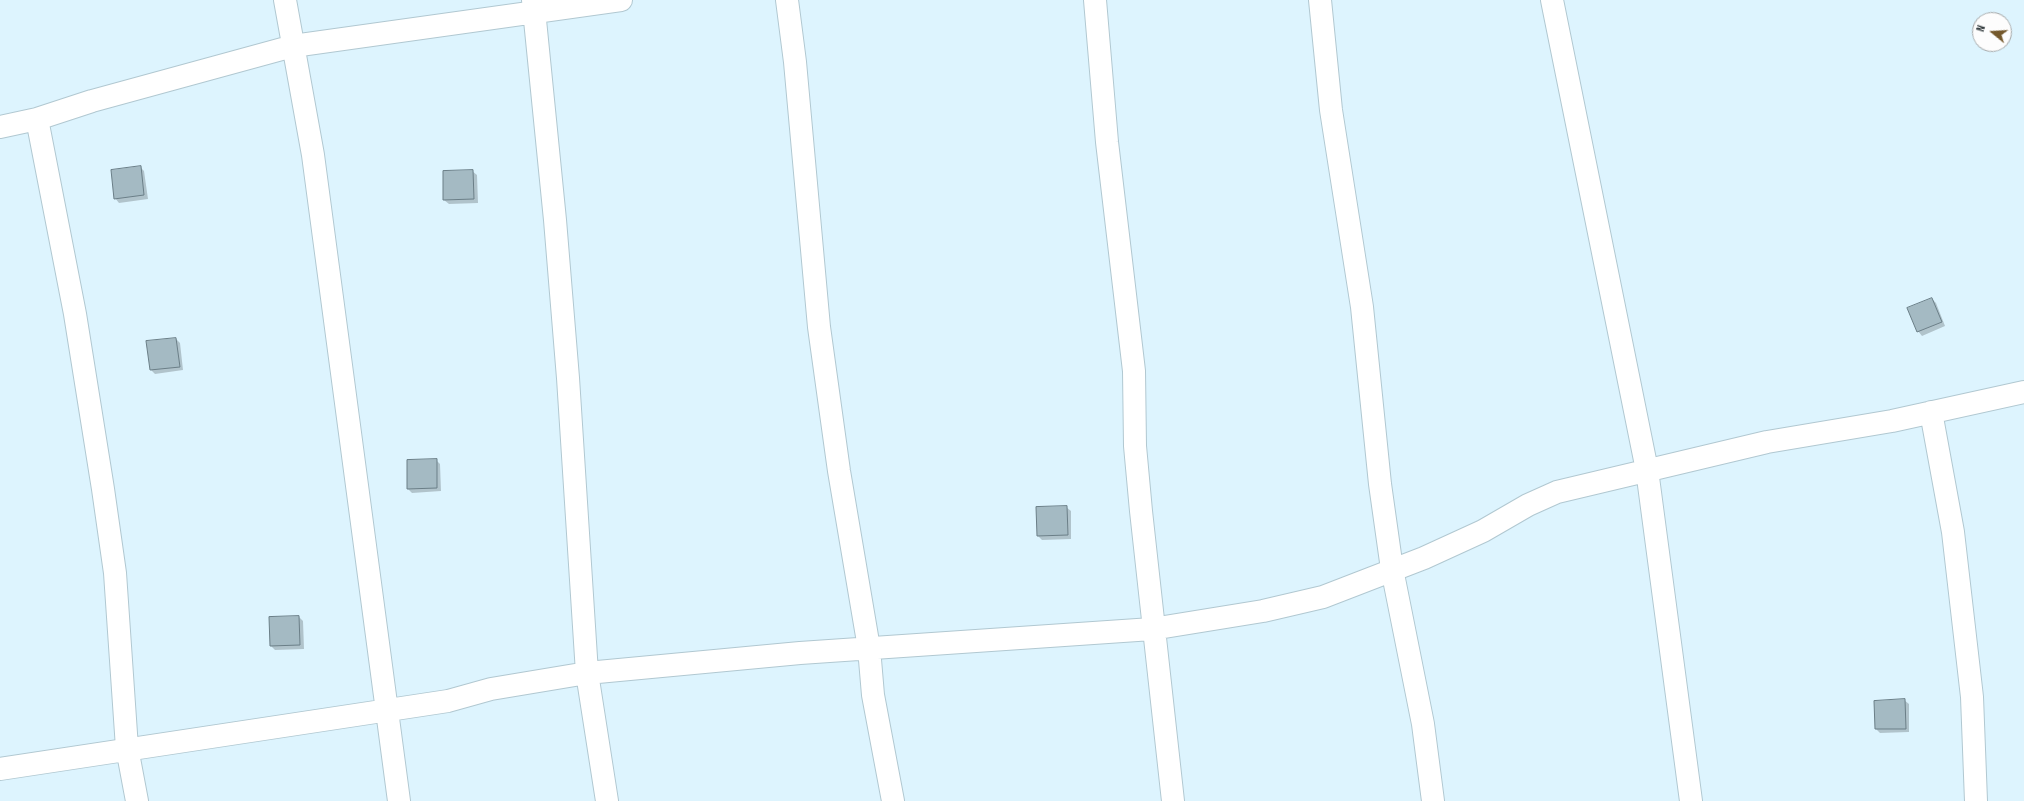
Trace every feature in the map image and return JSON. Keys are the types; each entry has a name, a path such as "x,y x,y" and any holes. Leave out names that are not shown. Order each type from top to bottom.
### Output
{"street":[{"path":"285,0 313,155 399,801"},
{"path":"0,127 37,119 92,101 293,46 533,7 621,0"},
{"path":"787,0 795,62 818,327 839,471 868,648 873,695 893,801"},
{"path":"1096,0 1107,142 1134,371 1135,446 1152,628 1165,724 1172,801"},
{"path":"1320,0 1331,110 1362,307 1380,484 1392,569 1423,724 1433,801"},
{"path":"1552,0 1646,470 1691,801"},
{"path":"533,7 555,220 568,378 587,673 607,801"},
{"path":"37,119 75,314 103,489 114,573 127,748 137,801"},
{"path":"0,769 127,748 448,701 491,689 587,673 868,648 1152,628 1263,611 1323,597 1392,569 1424,558 1483,531 1528,505 1557,492 1767,442 1892,421 2024,392"},
{"path":"1931,412 1953,532 1972,697 1976,801"}],"building":[{"path":"141,166 144,195 114,199 111,170"},
{"path":"473,170 474,199 443,200 443,171"},
{"path":"1932,298 1942,322 1917,332 1907,308"},
{"path":"176,338 180,367 150,370 146,341"},
{"path":"437,459 437,488 407,489 407,460"},
{"path":"1067,506 1068,535 1037,536 1036,507"},
{"path":"299,616 300,645 270,646 269,617"},
{"path":"1905,699 1906,729 1875,729 1874,701"}]}
